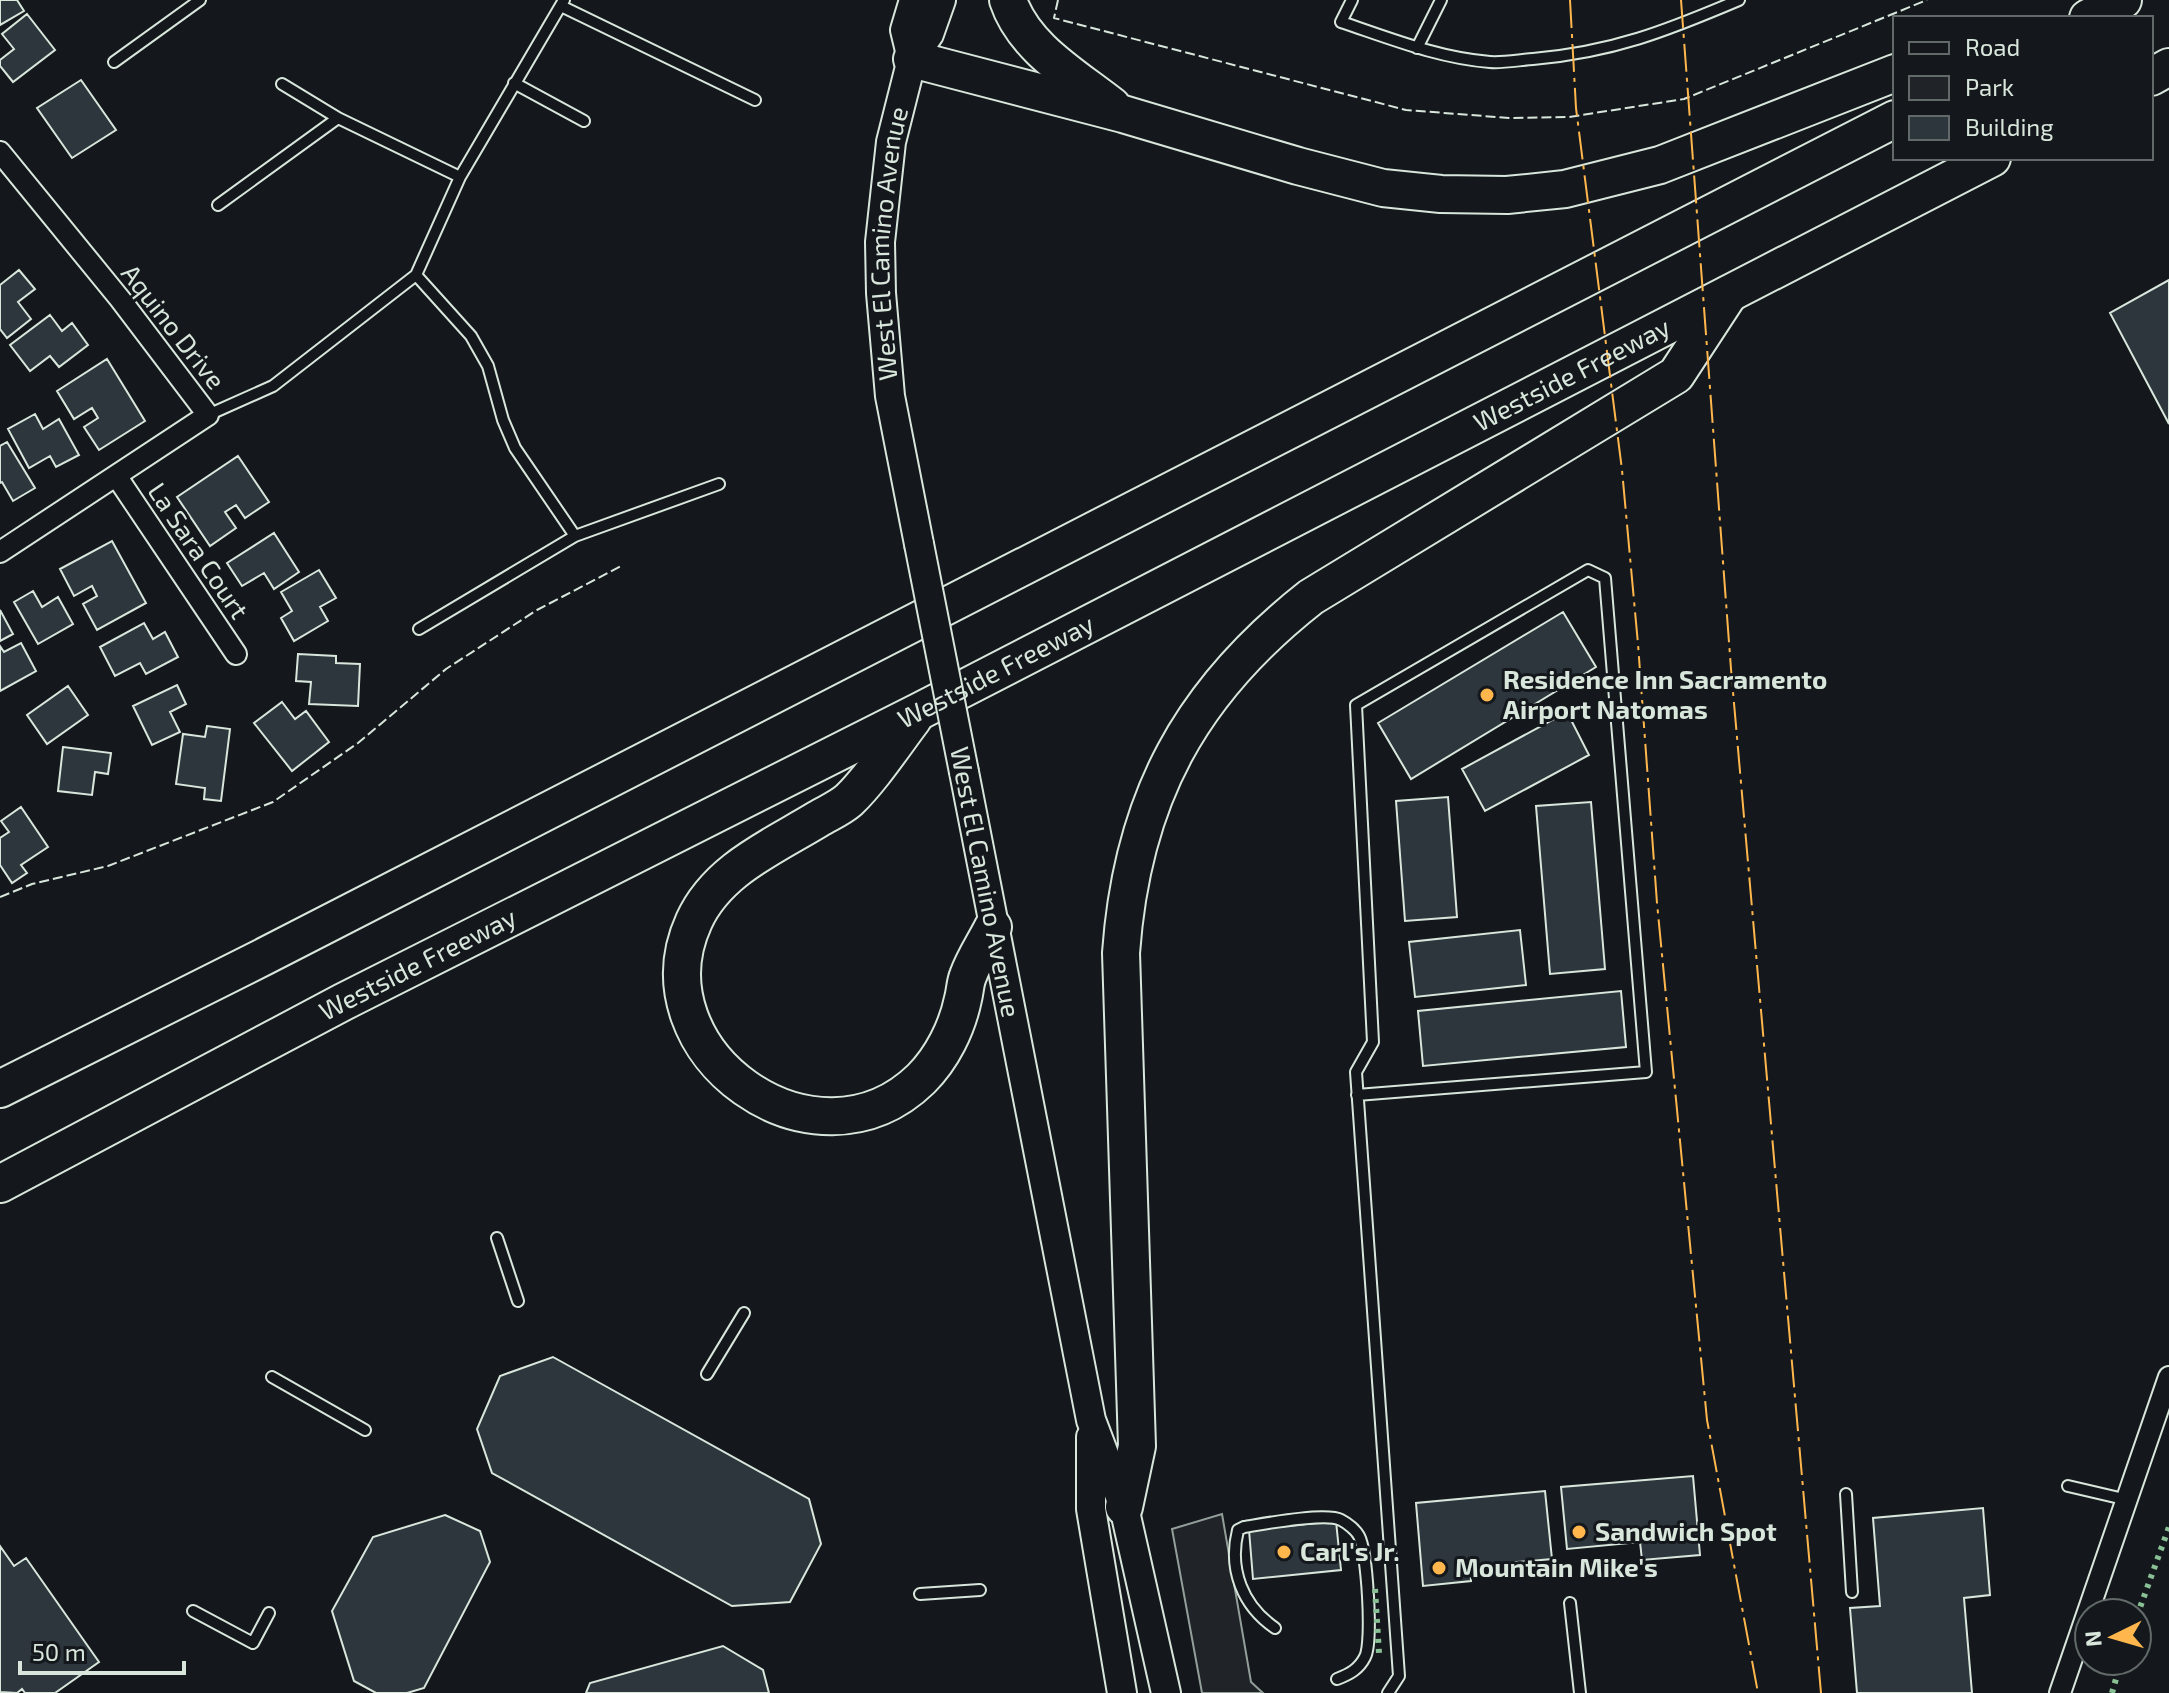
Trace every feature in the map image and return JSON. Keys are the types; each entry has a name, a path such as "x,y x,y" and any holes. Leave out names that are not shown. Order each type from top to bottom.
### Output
{"highway":[{"path":"1008,0 1023,29 1039,49 1123,114"},
{"path":"2092,16 2123,0"},
{"path":"912,59 1123,114 1383,188 1441,194 1507,195 1565,189 1660,165 1893,74"},
{"path":"0,1089 1893,120"},
{"name":"Westside Freeway","path":"0,1184 343,1002 920,711 1988,160"},
{"path":"1124,1507 1137,1446 1122,939 1133,861 1169,762 1208,698 1273,627 1311,597 1676,375 1730,292"},
{"path":"920,711 848,801 733,871 714,888 702,905 684,951 683,979 693,1024 704,1044 734,1081 757,1097 803,1114 856,1114 906,1092 923,1078 939,1057 959,1016 968,975 993,927"}],"main road":[{"name":"West El Camino Avenue","path":"912,59 905,30 914,0"},
{"name":"West El Camino Avenue","path":"941,0 929,34 912,59 891,142 880,242 890,396 1091,1420 1124,1507 1166,1693"},
{"name":"West El Camino Avenue","path":"1091,1420 1091,1509 1122,1693"}],"street":[{"name":"Aquino Drive","path":"0,152 120,299 208,415 0,552"},
{"name":"La Sara Court","path":"117,477 236,654"},
{"path":"2060,1693 2169,1377"}],"lane":[{"path":"114,62 200,0"},
{"path":"1352,0 1341,22 1417,48 1491,62 1569,56 1625,44 1665,32 1739,0"},
{"path":"1417,48 1441,0"},
{"path":"208,415 273,386 416,275 460,177 563,3 755,100"},
{"path":"514,83 584,121"},
{"path":"282,84 338,118 460,177"},
{"path":"218,205 338,118"},
{"path":"416,275 471,336 488,366 503,420 515,448 575,536"},
{"path":"419,629 575,536 719,484"},
{"path":"1357,1095 1646,1072 1605,578 1588,570 1356,705 1373,1042 1356,1072 1357,1095 1399,1676 1388,1693"},
{"path":"497,1238 518,1301"},
{"path":"707,1374 744,1313"},
{"path":"272,1377 365,1430"},
{"path":"2068,1486 2128,1500"},
{"path":"1846,1494 1852,1592"},
{"path":"1275,1628 1252,1610 1241,1592 1235,1557 1238,1530 1337,1517 1358,1534 1364,1553 1369,1641 1361,1663 1351,1673 1337,1679"},
{"path":"920,1594 980,1590"},
{"path":"1570,1603 1580,1693"},
{"path":"193,1611 253,1643 269,1613"}],"green space":[{"path":"1222,1514 1251,1682 1263,1693 1202,1693 1172,1529"}],"building":[{"path":"0,0 17,0 24,11 0,25"},
{"path":"27,14 55,50 13,82 0,66 0,60 14,49 2,34"},
{"path":"81,80 116,130 72,158 37,108"},
{"path":"19,270 35,289 18,302 31,319 7,338 0,329 0,285"},
{"path":"2169,280 2169,424 2110,313"},
{"path":"50,315 62,331 72,323 88,345 59,367 50,356 30,371 10,345"},
{"path":"107,359 145,421 99,450 84,427 98,418 92,408 74,419 57,391"},
{"path":"35,414 43,429 59,419 79,455 56,467 50,456 29,468 8,429"},
{"path":"7,442 35,488 13,501 0,483 0,446"},
{"path":"238,456 269,502 245,518 236,505 225,512 236,528 210,546 177,497"},
{"path":"274,533 299,572 274,589 264,573 242,586 227,563"},
{"path":"112,541 146,603 97,630 83,604 97,596 92,586 74,596 60,569"},
{"path":"319,570 336,598 320,607 328,621 294,641 281,618 292,611 281,592"},
{"path":"33,591 42,607 58,597 73,624 38,644 14,602"},
{"path":"0,610 13,634 0,641"},
{"name":"Residence Inn Sacramento Airport Natomas","path":"1563,612 1596,667 1411,779 1378,723"},
{"path":"144,623 153,639 165,632 178,657 146,674 140,663 115,676 100,647"},
{"path":"21,643 36,671 0,691 0,646 4,652"},
{"path":"298,654 336,656 336,663 360,664 358,706 309,704 311,682 296,681"},
{"path":"177,685 186,704 170,712 180,732 152,745 133,706"},
{"path":"68,686 88,715 47,744 27,715"},
{"path":"282,702 295,719 306,711 329,742 292,771 254,723"},
{"name":"Residence Inn Sacramento Airport Natomas","path":"1567,712 1589,755 1485,811 1462,769"},
{"path":"207,726 230,729 221,801 204,799 205,788 176,784 183,734 205,737"},
{"path":"63,747 111,753 108,774 95,772 92,795 58,791"},
{"path":"1448,797 1457,917 1405,921 1396,801"},
{"name":"Residence Inn Sacramento Airport Natomas","path":"1591,802 1605,969 1550,974 1536,806"},
{"path":"21,807 48,847 21,865 27,873 12,883 0,865 0,838 9,832 1,821"},
{"path":"1520,930 1526,985 1415,997 1409,942"},
{"path":"1621,991 1626,1047 1423,1066 1418,1011"},
{"path":"553,1357 809,1499 821,1544 790,1602 732,1606 492,1473 477,1429 500,1376"},
{"path":"1693,1476 1700,1555 1642,1560 1640,1542 1567,1549 1561,1487"},
{"path":"1545,1491 1552,1559 1470,1566 1471,1581 1423,1586 1416,1503"},
{"path":"1983,1508 1990,1595 1964,1598 1972,1693 1857,1693 1850,1608 1880,1606 1873,1518"},
{"path":"445,1515 480,1531 490,1562 424,1688 407,1693 376,1693 354,1681 332,1611 373,1537"},
{"path":"1336,1521 1341,1570 1253,1579 1249,1530"},
{"path":"0,1546 14,1566 26,1558 99,1662 55,1693 25,1693 22,1689 17,1693 0,1692"},
{"path":"723,1646 763,1670 769,1693 586,1693 590,1683"}],"hedge":[{"path":"2144,1597 2169,1527"},
{"path":"1375,1589 1379,1653"},
{"path":"2112,1693 2116,1677"}],"fence":[{"path":"1058,0 1054,18 1406,110 1509,118 1569,117 1684,99 1927,0"},
{"path":"0,897 32,884 108,866 273,802 358,743 446,669 537,610 623,565"}],"power":[{"path":"1570,0 1576,108 1622,470 1657,903 1707,1420 1758,1693"},
{"path":"1681,0 1731,669 1821,1693"}],"place":[{"name":"Residence Inn Sacramento Airport Natomas","path":"1487,695"},
{"name":"Sandwich Spot","path":"1579,1532"},
{"name":"Carl's Jr.","path":"1284,1552"},
{"name":"Mountain Mike's","path":"1439,1568"}]}
